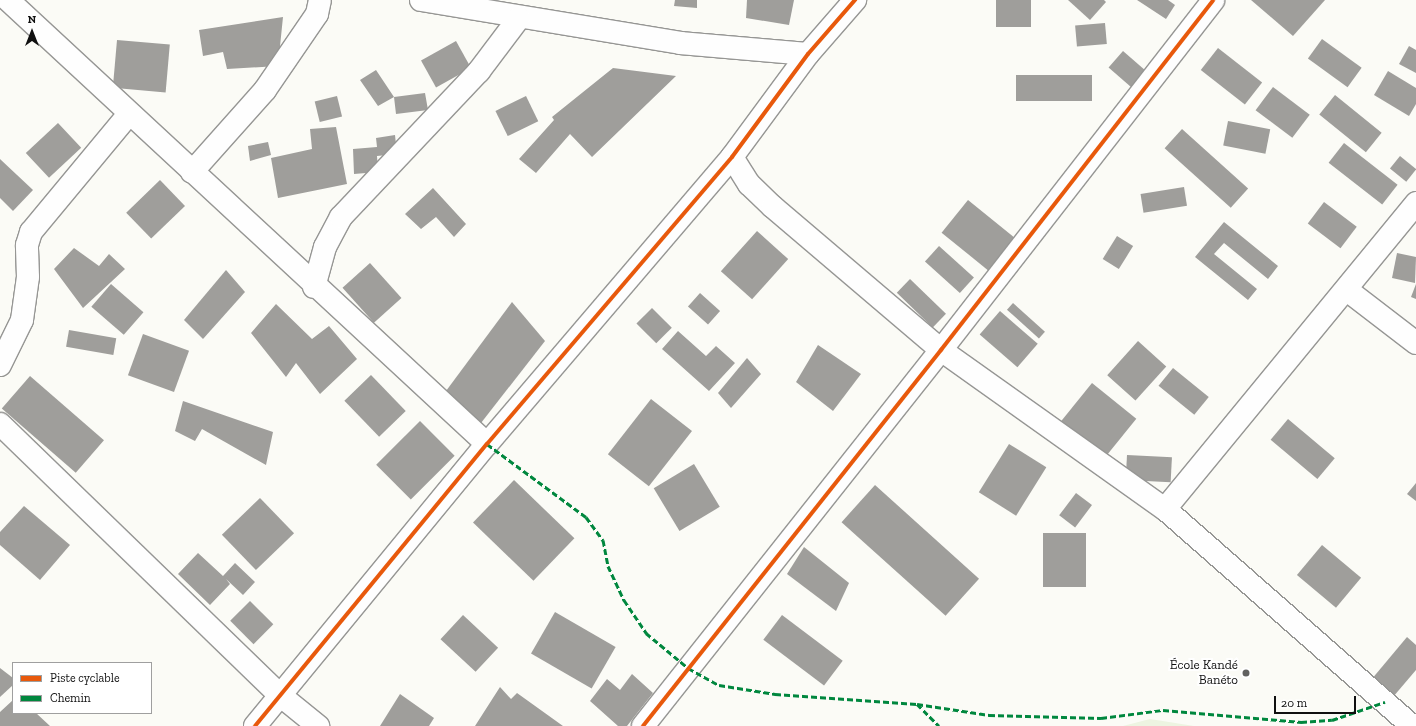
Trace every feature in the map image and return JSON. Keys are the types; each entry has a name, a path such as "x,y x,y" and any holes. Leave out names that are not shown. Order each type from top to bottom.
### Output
{"street":[{"path":"8,0 314,287 487,444"},
{"path":"192,172 265,90 317,14 320,0"},
{"path":"421,0 519,18 680,43 808,54"},
{"path":"255,726 487,444 732,157 808,54 855,0"},
{"path":"643,726 941,350 1213,0"},
{"path":"314,287 325,247 341,217 479,71 519,18"},
{"path":"0,365 22,320 28,277 27,245 31,232 129,114"},
{"path":"732,157 749,184 773,207 941,350 1166,509 1412,726"},
{"path":"1166,509 1347,290 1416,203"},
{"path":"1347,290 1416,343"},
{"path":"0,424 281,696 318,726"}],"green space":[{"path":"1150,719 1194,726 1123,726"}],"building":[{"path":"675,0 697,0 697,8 674,6"},
{"path":"747,0 794,0 789,25 746,18"},
{"path":"996,0 1031,0 1031,27 996,27"},
{"path":"1068,0 1104,0 1106,2 1090,20"},
{"path":"1137,0 1168,0 1175,5 1166,19"},
{"path":"1251,0 1325,0 1293,36"},
{"path":"283,17 278,66 227,69 223,52 203,56 199,30"},
{"path":"1105,23 1107,44 1077,47 1075,26"},
{"path":"1322,39 1362,68 1348,87 1308,58"},
{"path":"117,40 170,45 166,92 113,88"},
{"path":"456,41 471,68 436,88 421,60"},
{"path":"1409,46 1416,50 1416,73 1399,64"},
{"path":"1218,48 1262,82 1245,105 1201,70"},
{"path":"1123,51 1147,72 1133,89 1109,68"},
{"path":"613,68 676,76 592,157 570,134 536,173 519,159 554,120 552,117"},
{"path":"376,70 394,97 378,106 360,80"},
{"path":"1388,71 1416,88 1416,104 1409,116 1374,95"},
{"path":"1016,75 1092,75 1092,101 1016,101"},
{"path":"1273,87 1310,115 1292,138 1256,110"},
{"path":"425,93 428,110 396,114 394,97"},
{"path":"1335,95 1382,133 1366,152 1319,114"},
{"path":"337,96 342,116 320,122 315,102"},
{"path":"526,96 538,121 508,136 495,111"},
{"path":"1228,121 1270,129 1265,154 1223,146"},
{"path":"58,123 81,148 49,178 26,153"},
{"path":"336,127 347,184 278,198 271,158 312,149 310,129"},
{"path":"1182,129 1248,189 1231,208 1165,148"},
{"path":"395,135 397,154 377,156 378,172 354,174 353,149 377,147 376,138"},
{"path":"268,142 271,155 250,161 248,146"},
{"path":"1344,143 1398,185 1382,205 1329,163"},
{"path":"1400,156 1416,169 1406,182 1390,168"},
{"path":"0,159 33,190 13,211 0,198"},
{"path":"160,180 185,206 151,239 126,213"},
{"path":"1184,187 1187,206 1144,213 1141,194"},
{"path":"433,188 466,224 454,237 436,217 421,229 405,214"},
{"path":"968,200 1016,239 990,272 942,233"},
{"path":"1324,202 1357,227 1340,248 1308,224"},
{"path":"1224,222 1278,266 1268,279 1224,243 1214,254 1257,289 1248,300 1195,257"},
{"path":"757,231 788,259 752,299 721,271"},
{"path":"1117,236 1133,246 1119,269 1103,259"},
{"path":"939,246 974,277 960,293 925,262"},
{"path":"74,248 99,266 109,254 125,269 83,308 54,269"},
{"path":"1397,253 1416,257 1415,283 1392,278"},
{"path":"370,263 401,298 374,323 343,288"},
{"path":"226,270 245,292 203,339 184,320"},
{"path":"910,279 946,314 933,327 897,293"},
{"path":"111,284 143,312 124,335 91,307"},
{"path":"1416,284 1416,299 1411,297"},
{"path":"700,293 720,311 708,324 688,306"},
{"path":"512,302 545,341 481,423 446,391"},
{"path":"1013,303 1045,332 1039,338 1007,310"},
{"path":"276,304 312,339 329,326 357,359 320,394 296,363 286,377 251,333"},
{"path":"652,308 672,328 656,343 636,324"},
{"path":"1000,311 1038,344 1017,367 980,334"},
{"path":"69,330 116,338 113,355 66,347"},
{"path":"678,331 706,356 716,346 735,363 709,391 662,349"},
{"path":"143,334 189,351 174,392 128,375"},
{"path":"1138,341 1166,366 1135,401 1107,375"},
{"path":"818,345 861,374 833,411 796,382"},
{"path":"747,358 761,374 731,408 718,393"},
{"path":"1173,368 1209,397 1194,415 1159,386"},
{"path":"371,375 406,411 379,437 344,401"},
{"path":"30,376 104,440 76,473 2,408"},
{"path":"1092,383 1136,419 1103,460 1059,424"},
{"path":"651,399 692,431 649,486 608,454"},
{"path":"183,401 273,432 266,465 202,429 195,441 175,431"},
{"path":"1288,419 1335,458 1317,479 1271,440"},
{"path":"420,421 455,456 411,499 376,465"},
{"path":"1009,444 1046,467 1016,516 979,492"},
{"path":"1127,455 1172,457 1171,482 1126,480"},
{"path":"694,464 720,507 679,531 654,488"},
{"path":"514,480 574,538 533,581 473,522"},
{"path":"1416,483 1416,501 1407,494"},
{"path":"875,485 979,579 946,616 842,522"},
{"path":"1076,493 1092,505 1075,527 1059,515"},
{"path":"260,498 294,533 256,570 222,535"},
{"path":"24,506 70,545 40,580 0,545 0,532"},
{"path":"1043,533 1086,533 1086,587 1043,587"},
{"path":"1322,545 1361,578 1336,608 1297,575"},
{"path":"804,547 849,583 836,611 787,574"},
{"path":"198,553 223,576 235,563 255,582 243,595 226,579 230,584 210,605 178,574"},
{"path":"250,601 273,624 254,644 230,621"},
{"path":"555,612 616,647 592,689 531,654"},
{"path":"463,615 498,648 476,672 440,639"},
{"path":"782,615 843,661 824,685 763,640"},
{"path":"1407,637 1416,645 1416,670 1393,697 1371,680"},
{"path":"0,668 12,677 12,686 0,697"},
{"path":"632,674 653,693 627,726 618,726 590,701 607,679 620,690"},
{"path":"500,687 511,699 517,693 563,726 475,726"},
{"path":"400,694 434,718 429,726 380,726"},
{"path":"12,701 12,714 37,714 50,726 0,726 0,712"}],"marked path":[{"path":"487,444 586,517 603,540 608,566 624,600 646,633 688,668 719,685 775,694 917,704 989,715 1101,718 1163,710 1301,722 1332,720 1385,702"},
{"path":"917,704 939,726"}],"cycle path":[{"path":"255,726 487,444 732,157 808,54 855,0"},
{"path":"643,726 941,350 1213,0"}],"place":[{"name":"École Kandé Banéto","path":"1246,673"}]}
